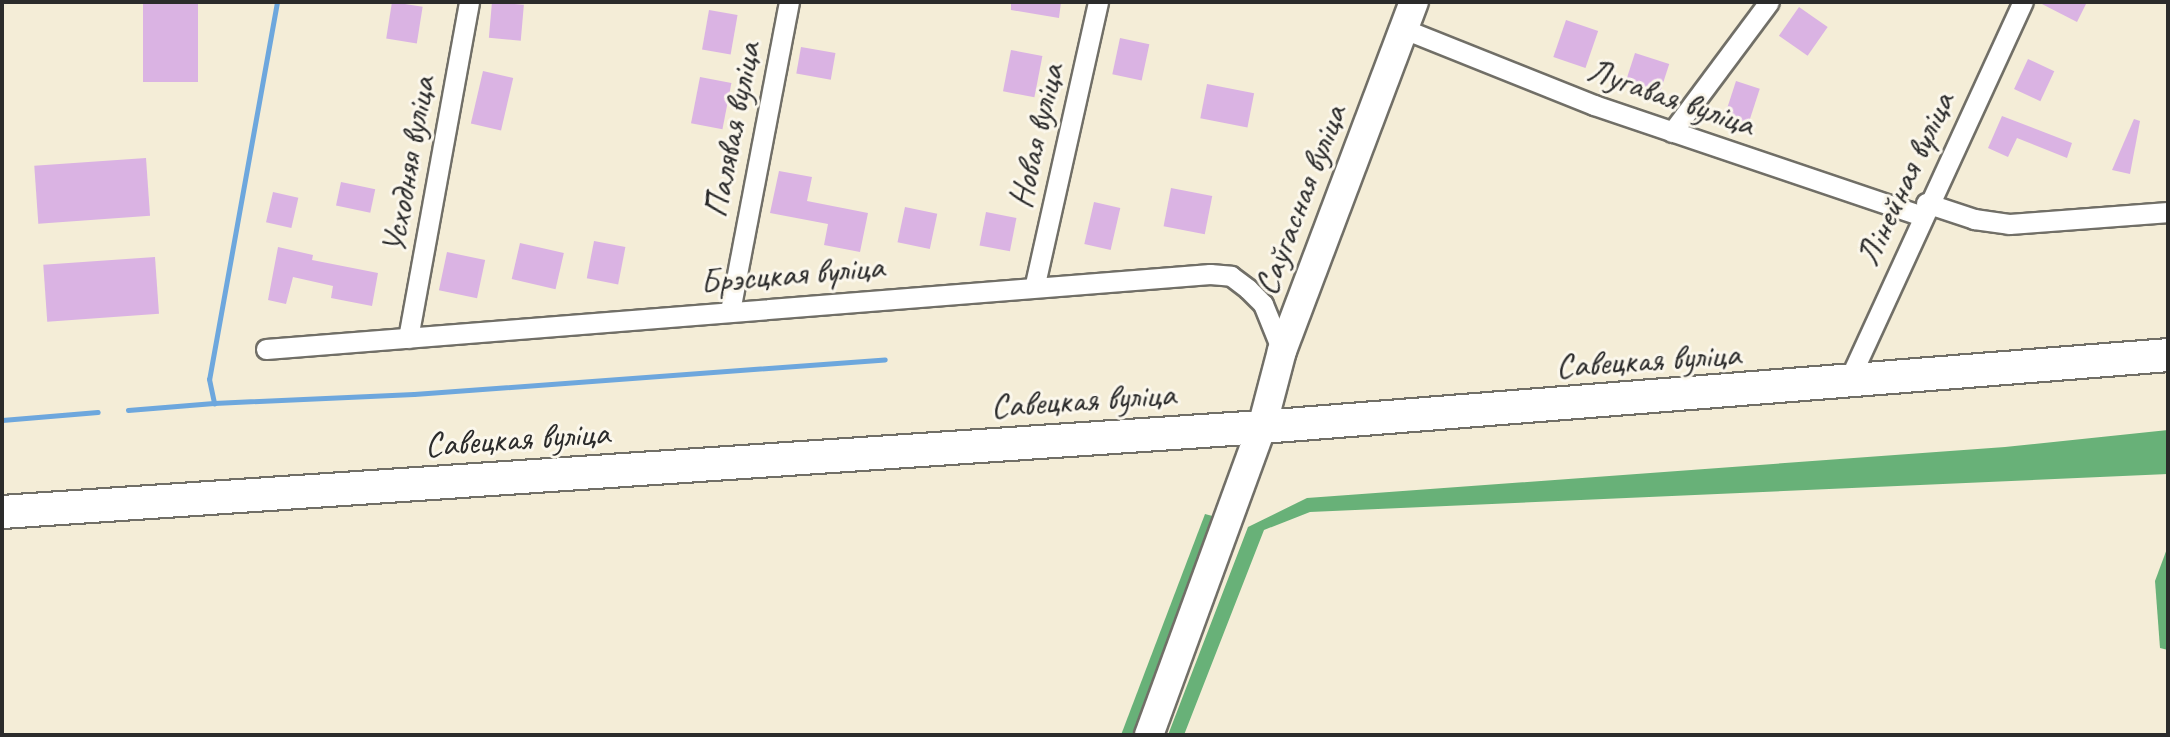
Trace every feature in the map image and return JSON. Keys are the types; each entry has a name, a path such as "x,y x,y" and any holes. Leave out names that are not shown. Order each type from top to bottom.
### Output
{"main road":[{"name":"Савецкая вуліца","path":"2,512 1262,427 1847,384 2168,355"}],"street":[{"name":"Усходняя вуліца","path":"408,338 469,2"},
{"name":"Палявая вуліца","path":"730,311 789,2"},
{"name":"Новая вуліца","path":"1035,284 1098,2"},
{"name":"Саўгасная вуліца","path":"1149,735 1262,427 1282,351 1414,2"},
{"path":"1672,132 1769,2"},
{"name":"Лінейная вуліца","path":"1847,384 1924,210 2023,2"},
{"name":"Лугавая вуліца","path":"1404,29 1594,105 1924,210 2010,225 2168,212"},
{"name":"Брэсцкая вуліца","path":"266,349 1035,284 1231,276 1263,304 1282,351"}],"green space":[{"path":"2168,430 2168,474 1310,512 1264,530 1184,735 1168,735 1248,527 1307,498 2005,447"},
{"path":"1205,514 1216,517 1138,735 1121,735"},
{"path":"2168,546 2168,650 2160,648 2155,581"}],"building":[{"path":"143,2 198,2 198,82 143,82"},
{"path":"392,2 423,7 417,43 386,39"},
{"path":"492,2 524,5 521,41 489,38"},
{"path":"1011,2 1061,2 1059,18 1011,10"},
{"path":"2038,2 2087,2 2077,22"},
{"path":"1799,7 1828,27 1808,56 1779,36"},
{"path":"709,10 738,15 731,54 702,49"},
{"path":"1566,20 1598,31 1585,68 1553,57"},
{"path":"1120,38 1149,44 1142,80 1112,74"},
{"path":"801,47 835,53 831,80 796,74"},
{"path":"1011,50 1042,56 1034,97 1003,91"},
{"path":"1635,53 1669,64 1659,95 1625,83"},
{"path":"2028,59 2054,71 2040,101 2014,89"},
{"path":"483,71 513,78 501,131 471,124"},
{"path":"700,77 731,83 722,129 691,123"},
{"path":"1736,81 1760,89 1747,128 1723,120"},
{"path":"1207,84 1254,93 1247,128 1200,118"},
{"path":"2002,116 2072,143 2067,158 2017,138 2008,157 1988,148"},
{"path":"2134,119 2140,121 2130,174 2112,170"},
{"path":"146,158 150,216 38,224 34,166"},
{"path":"779,171 812,177 807,201 868,213 860,252 824,245 828,224 770,213"},
{"path":"341,182 375,189 370,213 336,205"},
{"path":"1171,188 1212,196 1205,234 1164,226"},
{"path":"273,192 298,198 291,228 266,222"},
{"path":"1094,202 1120,208 1111,250 1084,244"},
{"path":"905,207 937,214 930,249 898,242"},
{"path":"986,212 1016,218 1010,251 980,245"},
{"path":"594,241 625,247 618,284 587,278"},
{"path":"520,243 564,253 556,289 512,279"},
{"path":"278,247 313,255 312,260 378,273 372,306 331,298 333,286 293,277 286,304 268,300"},
{"path":"447,252 485,260 477,298 439,290"},
{"path":"155,257 159,314 47,322 43,265"}],"waterway":[{"path":"277,2 209,379 214,403 414,394 885,359"},
{"path":"128,410 214,403"},
{"path":"2,420 98,412"}]}
